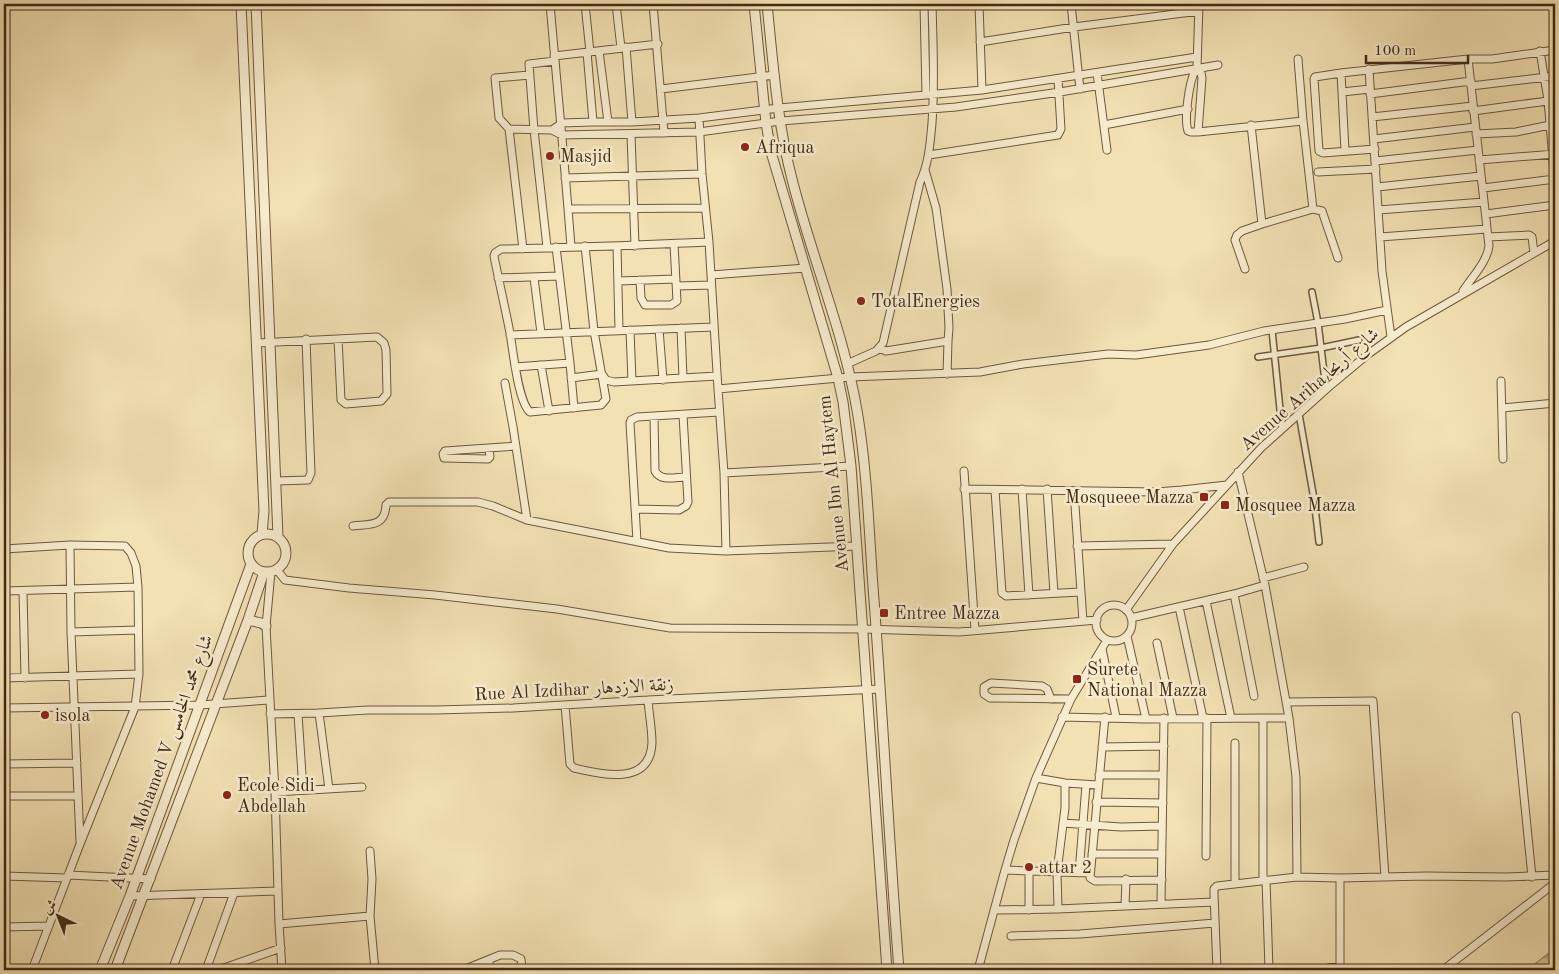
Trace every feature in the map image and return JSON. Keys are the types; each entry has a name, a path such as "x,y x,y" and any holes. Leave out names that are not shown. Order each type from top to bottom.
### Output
{"street":[{"path":"241,4 264,511 262,534"},
{"path":"256,4 278,537"},
{"path":"550,4 562,124 571,247"},
{"path":"585,4 593,122"},
{"path":"616,4 624,48 632,122"},
{"path":"653,4 658,44 664,133"},
{"name":"Avenue Ibn Al Haytem","path":"754,4 764,110 774,166 806,268 838,378 843,402 851,466 887,970"},
{"name":"Avenue Ibn Al Haytem","path":"767,4 780,121 794,186 847,364 862,448 899,970"},
{"path":"924,4 926,95"},
{"path":"847,364 879,348 884,339 920,182 929,155 934,94 933,4"},
{"path":"979,4 982,90"},
{"path":"1071,4 1080,89"},
{"path":"980,42 1199,7 1197,68 1202,76 1198,132"},
{"path":"547,248 529,64 589,52 658,44"},
{"path":"1374,149 1323,153 1319,151 1314,79 1317,76 1468,59 1492,59 1555,50"},
{"path":"598,51 608,122"},
{"path":"1540,52 1544,77 1552,100 1555,184"},
{"path":"552,130 562,124 699,118 779,108 982,90 1197,57"},
{"path":"1462,294 1488,253 1486,214 1468,59"},
{"path":"1298,60 1313,209"},
{"path":"509,129 552,130 562,135 699,132 780,121 956,107 1080,89 1218,65"},
{"path":"1197,68 1193,74 1189,98 1187,129 1189,132 1303,121"},
{"path":"1369,70 1382,271 1391,337"},
{"path":"1097,73 1107,150"},
{"path":"1341,73 1345,151"},
{"path":"523,248 509,129 499,118 495,78 530,74"},
{"path":"661,89 775,75"},
{"path":"1342,92 1370,92 1555,76"},
{"path":"929,155 1058,135 1062,129 1058,79"},
{"path":"1189,98 1200,98"},
{"path":"1372,116 1473,109 1552,100"},
{"path":"1104,125 1188,109"},
{"path":"246,111 260,110"},
{"path":"699,118 712,285 718,412 724,473 726,551"},
{"path":"1251,126 1262,224"},
{"path":"1374,139 1476,131 1516,132 1552,127"},
{"path":"631,134 635,246"},
{"path":"1318,172 1478,150"},
{"path":"1479,160 1554,154"},
{"path":"925,170 936,208 947,289 949,328 947,374"},
{"path":"565,178 702,174"},
{"path":"1377,187 1481,176"},
{"path":"1483,188 1555,179"},
{"path":"1378,210 1484,202"},
{"path":"1486,214 1555,205"},
{"path":"568,209 705,208"},
{"path":"1245,269 1235,240 1237,235 1242,231 1262,224 1313,209 1322,211 1338,258"},
{"path":"1380,237 1487,229"},
{"path":"1488,237 1529,235 1532,237 1534,252"},
{"name":"Avenue Ariha شارع أريحا","path":"1126,610 1173,544 1226,485 1282,428 1326,389 1391,337 1422,317 1555,241"},
{"path":"585,246 594,331 606,399 601,404 530,412 527,409 515,367 494,256 495,253 501,249 585,246 635,246 709,242"},
{"path":"640,280 641,298 645,305 674,304 677,301 674,244"},
{"path":"617,246 619,330"},
{"path":"556,247 574,408"},
{"path":"253,262 266,260"},
{"path":"711,275 806,268"},
{"path":"498,278 559,276"},
{"path":"534,278 541,333"},
{"path":"618,280 712,285"},
{"path":"1312,292 1318,322 1326,389"},
{"path":"718,389 850,377 980,372 1023,364 1108,354 1136,355 1209,345 1272,330 1345,319 1387,310"},
{"path":"510,334 714,327"},
{"path":"680,328 683,378"},
{"path":"659,329 663,380"},
{"path":"630,330 632,381"},
{"path":"1272,330 1282,428"},
{"path":"256,343 306,339 377,337 384,343 386,350 387,394 381,401 346,404 341,400 338,339"},
{"path":"276,481 308,480 312,473 306,339"},
{"path":"1258,357 1321,348 1359,340"},
{"path":"879,348 886,351 948,341"},
{"path":"515,367 570,363"},
{"path":"541,365 549,411"},
{"path":"602,374 609,381 717,376"},
{"path":"571,378 602,374"},
{"path":"1501,380 1502,459"},
{"path":"505,383 527,520"},
{"path":"1502,408 1555,403"},
{"path":"637,541 631,420 654,416 718,412"},
{"path":"1299,414 1314,499 1319,542"},
{"path":"635,509 679,510 686,506 688,502 683,415"},
{"path":"654,416 655,471 659,477 663,478 686,477"},
{"path":"489,448 490,457 488,459 443,457 445,451 516,446"},
{"path":"724,473 851,466"},
{"path":"964,471 974,630"},
{"path":"1238,472 1264,582 1290,718 1297,782 1297,878"},
{"path":"964,489 1156,492 1226,485"},
{"path":"1022,489 1029,595"},
{"path":"1047,489 1054,593"},
{"path":"995,490 1000,590 1006,596 1080,592"},
{"path":"1074,491 1083,621"},
{"path":"353,526 380,522 384,518 386,505 389,502 478,502 494,506 527,520 669,548 726,551 857,546"},
{"path":"271,572 284,564 287,557 287,549 284,542 278,537 271,534 262,534 251,542 248,549 248,557 251,564 256,569 271,572 285,580 557,609 670,628 876,629 959,632 1097,620"},
{"path":"1077,546 1173,544"},
{"path":"4,549 70,545 125,546 131,553 136,566 138,587 139,674 135,707 32,970"},
{"path":"70,545 71,632 80,844"},
{"name":"Avenue Mohamed V شارع محمد الخامس","path":"100,970 130,896 251,564"},
{"path":"1131,618 1234,594 1304,567"},
{"path":"271,572 266,626 282,970"},
{"name":"Avenue Mohamed V شارع محمد الخامس","path":"115,970 248,620 271,572"},
{"path":"4,591 138,587"},
{"path":"23,591 25,678"},
{"path":"1234,594 1254,696"},
{"path":"1206,601 1231,718"},
{"path":"1127,636 1118,641 1107,640 1103,637 1097,630 1097,620 1102,611 1111,606 1122,607 1131,618 1132,624 1127,636 1146,718"},
{"path":"1179,607 1205,718 1206,856"},
{"path":"248,620 266,626"},
{"path":"71,632 138,630"},
{"path":"978,970 1004,870 1036,778 1071,699 1107,640"},
{"path":"1158,643 1173,718"},
{"path":"1102,649 1116,717"},
{"path":"4,678 139,674"},
{"path":"1052,699 1047,689 1042,686 991,683 984,688 984,694 990,698 1052,699 1071,699"},
{"name":"Rue Al Izdihar زنقة الازدهار","path":"270,714 320,714 368,710 436,710 565,705 880,689"},
{"path":"4,708 135,707 269,700"},
{"path":"565,705 570,764 574,768 605,775 630,774 644,765 649,757 652,742 648,700"},
{"path":"1286,702 1373,701 1385,877"},
{"path":"298,714 303,790"},
{"path":"320,714 329,789"},
{"path":"1516,716 1532,876"},
{"path":"1062,717 1290,718"},
{"path":"1105,717 1090,878 1095,881 1126,879 1162,880"},
{"path":"1161,904 1164,718"},
{"path":"1263,718 1268,968"},
{"path":"1235,743 1235,883"},
{"path":"1102,747 1164,746"},
{"path":"4,764 76,763"},
{"path":"1099,775 1163,775"},
{"path":"1036,778 1065,783 1098,785"},
{"path":"1058,909 1057,872 1063,823 1065,783"},
{"path":"1079,873 1086,785"},
{"path":"274,792 362,787"},
{"path":"4,796 78,796"},
{"path":"1084,804 1162,803"},
{"path":"1063,823 1121,827 1162,826"},
{"path":"370,852 372,879 370,916 375,970"},
{"path":"1092,854 1162,854"},
{"path":"1004,870 1090,873"},
{"path":"1029,872 1029,910"},
{"path":"1340,878 1340,968 1217,970 1214,902 1214,889 1216,886 1297,878 1555,875"},
{"path":"4,876 150,879"},
{"path":"1125,906 1126,879"},
{"path":"1443,970 1555,883"},
{"path":"130,896 278,891"},
{"path":"206,970 234,893"},
{"path":"172,970 201,894"},
{"path":"994,910 1214,902"},
{"path":"279,924 370,916"},
{"path":"1011,936 1080,934 1215,923"},
{"path":"4,927 48,926"},
{"path":"218,970 281,948"},
{"path":"463,970 508,954 521,959 522,970"},
{"path":"488,960 491,970"}],"green space":[{"path":"1555,948 1555,970 1527,970"}],"place":[{"name":"Afriqua","path":"745,147"},
{"name":"Masjid","path":"550,156"},
{"name":"TotalEnergies","path":"861,301"},
{"name":"Mosqueee Mazza","path":"1204,497"},
{"name":"Mosquee Mazza","path":"1225,505"},
{"name":"Entree Mazza","path":"884,613"},
{"name":"Surete National Mazza","path":"1077,679"},
{"name":"isola","path":"45,715"},
{"name":"Ecole Sidi Abdellah","path":"227,795"},
{"name":"attar 2","path":"1029,867"}]}
